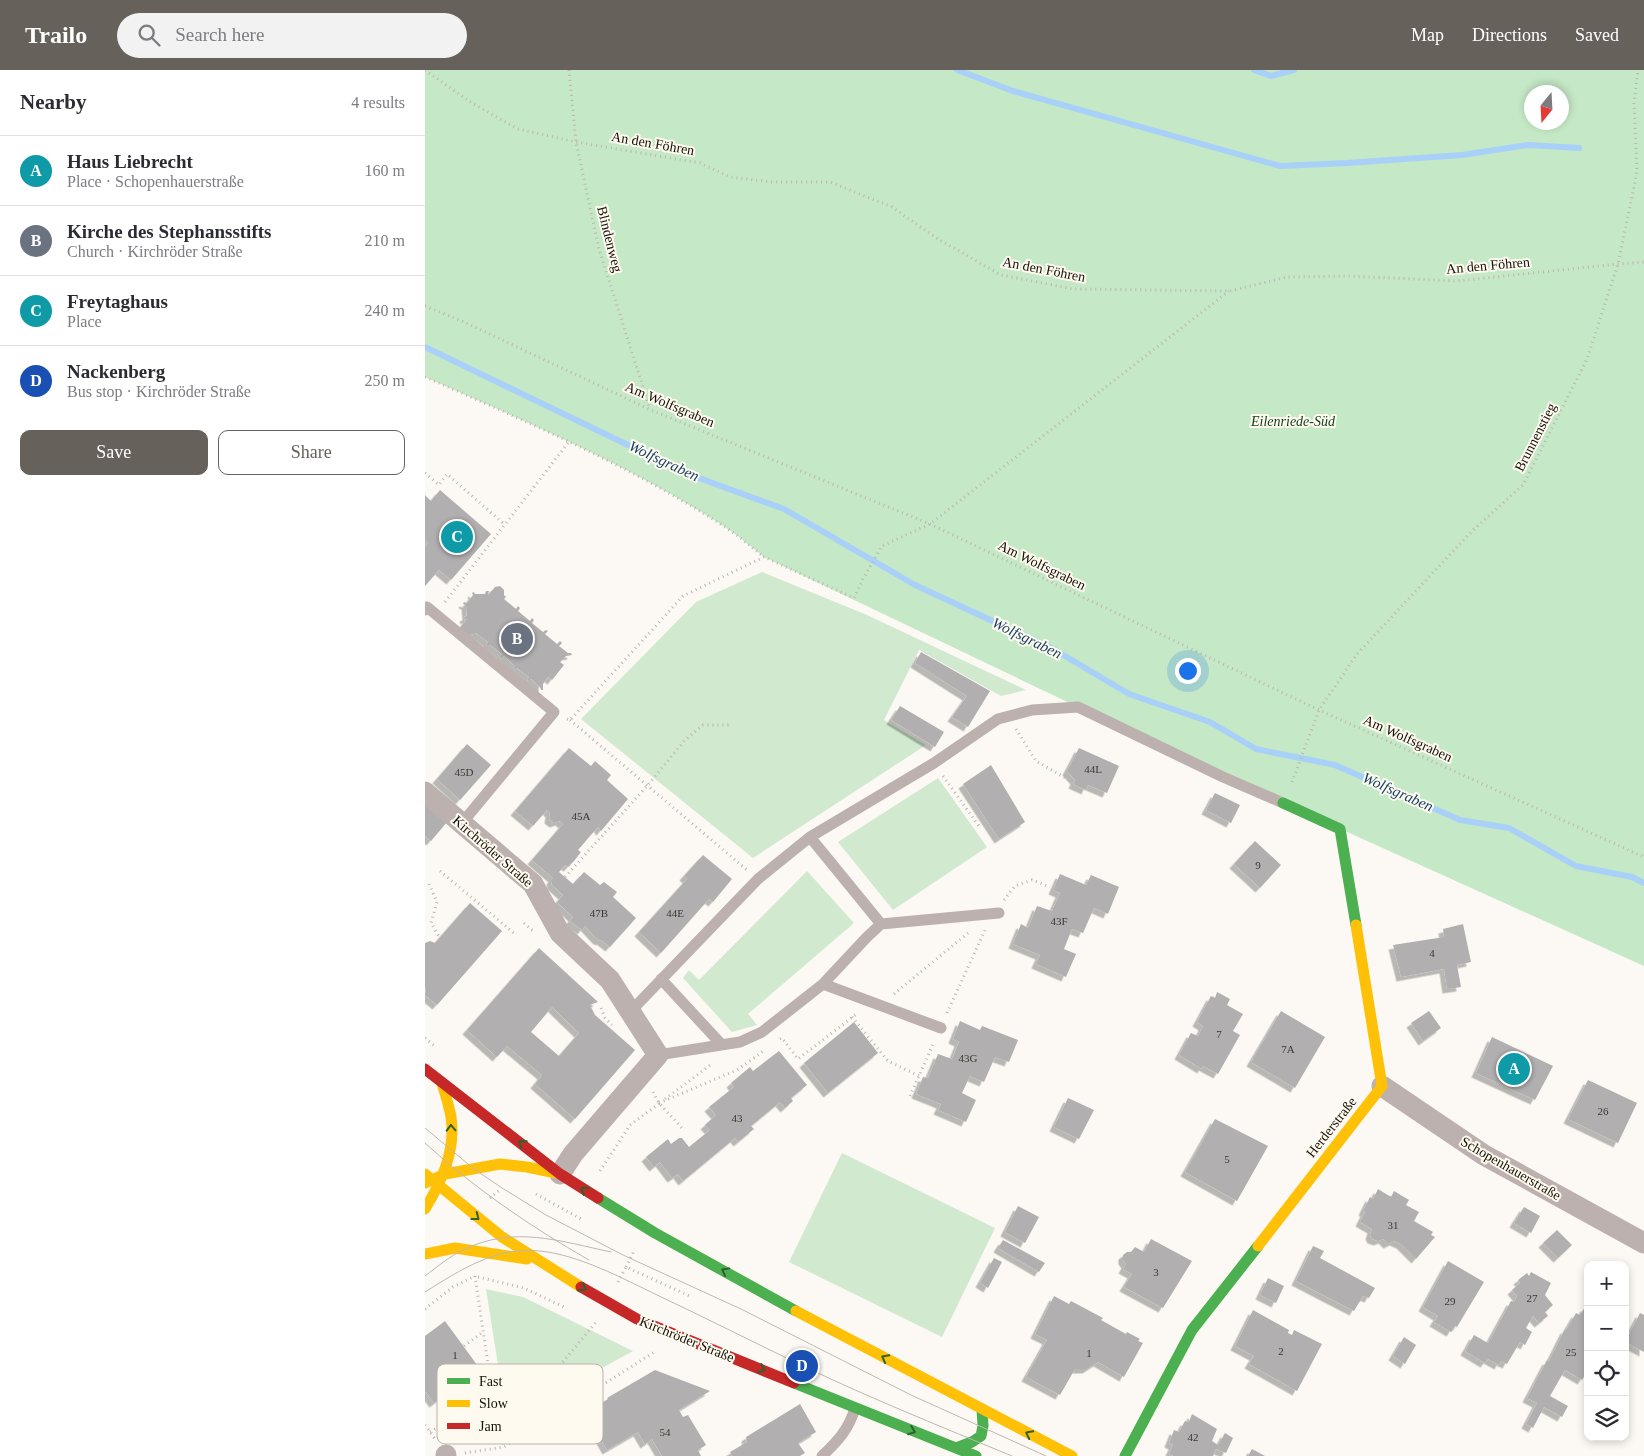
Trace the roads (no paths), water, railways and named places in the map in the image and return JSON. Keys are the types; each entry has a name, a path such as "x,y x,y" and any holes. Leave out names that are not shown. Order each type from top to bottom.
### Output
{"main road":[{"path":"1283,803 1340,829 1382,1086"},
{"path":"425,1069 560,1174 655,1233 1072,1456"},
{"path":"442,1083 451,1116 452,1133 445,1174"},
{"name":"Herderstraße","path":"1125,1456 1192,1330 1382,1086"},
{"path":"425,1209 430,1180 445,1174 500,1164 527,1166 560,1174"},
{"name":"Kirchröder Straße","path":"430,1180 476,1217 541,1263 608,1303 645,1322 976,1456"},
{"path":"425,1254 455,1248 501,1254 541,1263"},
{"path":"956,1448 976,1441 983,1434 982,1409"}],"street":[{"name":"Kirchröder Straße","path":"425,792 533,884 560,933 610,980 658,1056"},
{"path":"560,1174 573,1154 658,1056"},
{"name":"Schopenhauerstraße","path":"1382,1086 1484,1155 1644,1243"}],"lane":[{"path":"430,612 554,712 461,823"},
{"path":"630,1012 758,879 810,837 934,763 998,719 1032,710 1078,707 1223,777 1283,803"},
{"path":"810,837 881,924"},
{"path":"658,1056 741,1042 762,1032 823,984 881,924 995,913"},
{"path":"661,979 722,1045"},
{"path":"823,984 941,1028"},
{"path":"821,1456 834,1445 850,1424 855,1408"}],"waterway":[{"path":"957,70 1013,91 1280,166 1462,155 1528,145 1579,148"},
{"path":"1254,70 1271,76 1294,70"},
{"name":"Wolfsgraben","path":"425,347 688,474 784,509 915,585 1055,650 1129,694 1210,722 1256,749 1335,765 1460,820 1509,828 1576,866 1632,877 1644,883"}],"tram line":[{"path":"425,1128 474,1169 546,1215 623,1255 741,1309 911,1395 1046,1456"},
{"path":"425,1143 463,1176 504,1206 589,1260"},
{"path":"425,1276 448,1258 463,1250 482,1242 500,1238 519,1237 555,1240 611,1252"},
{"path":"425,1292 479,1261 509,1252 524,1250 540,1251 570,1257 615,1275 855,1390 1012,1456"}],"place":[{"name":"Freytaghaus","path":"457,537"},
{"name":"Kirche des Stephansstifts","path":"517,639"},
{"name":"Haus Liebrecht","path":"1514,1069"},
{"name":"Nackenberg","path":"802,1366"}],"park label":[{"name":"Eilenriede-Süd","path":"1293,421"}]}
